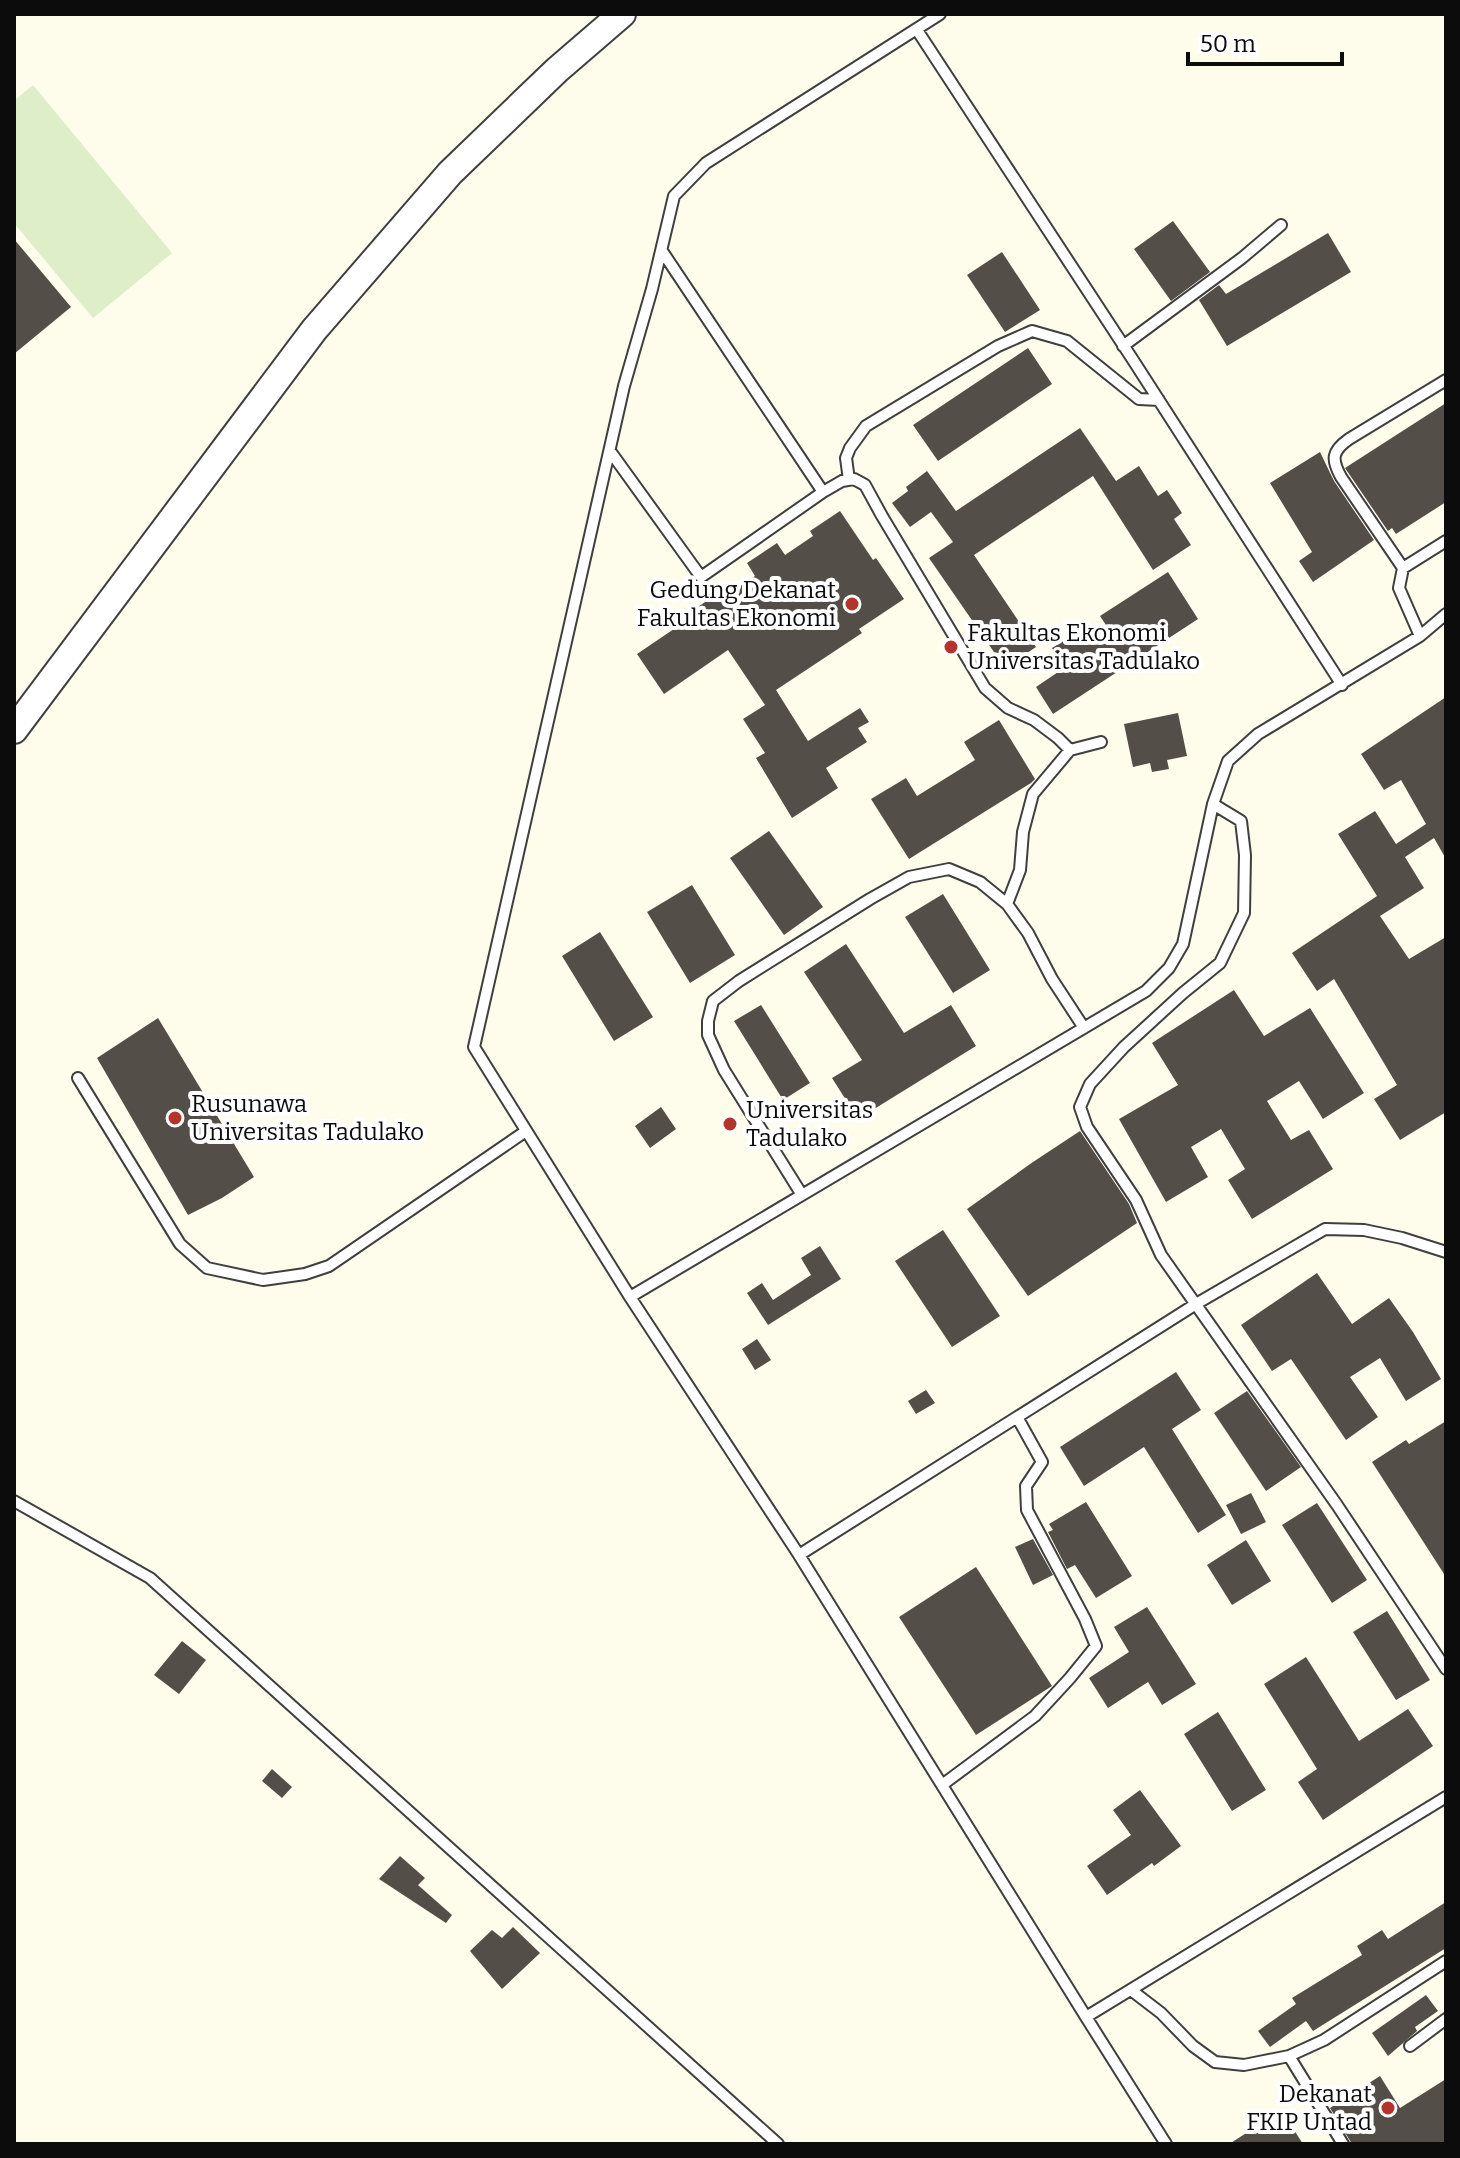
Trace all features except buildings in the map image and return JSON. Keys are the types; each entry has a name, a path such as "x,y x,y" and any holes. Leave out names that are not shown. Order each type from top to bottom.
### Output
{"street":[{"path":"14,730 314,330 450,173 557,70 622,14"}],"lane":[{"path":"940,14 706,163 674,196 624,386 474,1047 630,1297 799,1555 1166,2144"},
{"path":"917,30 1342,685"},
{"path":"1123,346 1242,258 1281,225"},
{"path":"662,251 823,492"},
{"path":"849,480 846,458 866,426 998,346 1032,331 1067,341 1139,399 1159,400"},
{"path":"1420,636 1399,588 1403,568 1341,477 1334,465 1334,458 1336,451 1349,439 1446,380"},
{"path":"610,451 701,577 842,481 854,479 865,485 985,688 1008,708 1034,720 1070,750"},
{"path":"1403,568 1446,541"},
{"path":"630,1297 1146,991 1169,968 1183,944 1213,804 1228,761 1258,734 1420,636 1446,614"},
{"path":"1007,904 1020,870 1023,832 1033,794 1070,750 1101,742"},
{"path":"1213,804 1241,821 1245,855 1244,913 1220,963 1124,1047 1090,1084 1080,1107 1087,1127 1136,1200 1161,1255 1337,1505 1446,1669"},
{"path":"802,1195 718,1059 708,1035 713,1001 739,981 909,877 949,869 980,882 1007,904 1028,933 1052,979 1084,1028"},
{"path":"78,1078 180,1244 207,1268 263,1280 305,1274 329,1266 526,1131"},
{"path":"799,1555 1196,1304 1325,1229 1364,1230 1446,1252"},
{"path":"942,1785 1035,1716 1096,1646 1085,1619 1027,1510 1026,1486 1042,1462 1017,1417"},
{"path":"14,1501 150,1578 778,2144"},
{"path":"1086,2017 1446,1797"},
{"path":"1131,1990 1215,2062 1244,2065 1289,2056 1324,2040 1446,1961"},
{"path":"1410,2046 1446,2019"},
{"path":"1289,2056 1343,2144"}],"green space":[{"path":"33,85 172,253 93,318 14,223 14,101"}],"place":[{"name":"Gedung Dekanat Fakultas Ekonomi","path":"852,604"},
{"name":"Fakultas Ekonomi Universitas Tadulako","path":"951,647"},
{"name":"Rusunawa Universitas Tadulako","path":"175,1118"},
{"name":"Universitas Tadulako","path":"730,1124"},
{"name":"Dekanat FKIP Untad","path":"1388,2108"}]}
